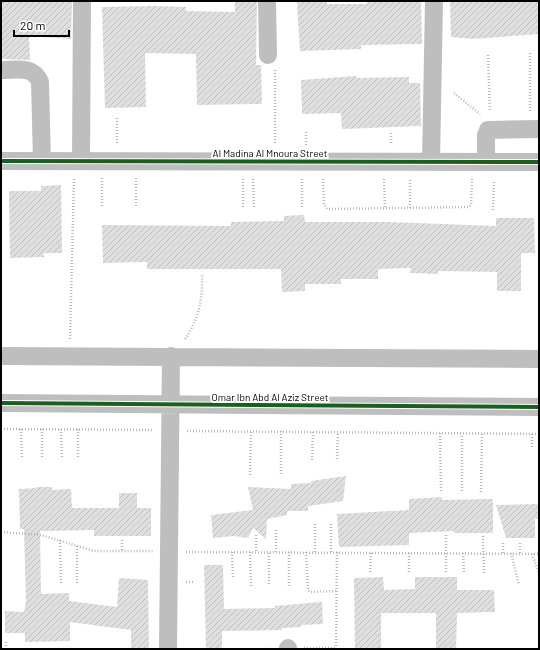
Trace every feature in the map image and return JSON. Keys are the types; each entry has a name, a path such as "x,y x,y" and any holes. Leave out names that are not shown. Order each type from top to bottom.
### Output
{"street":[{"path":"77,161 82,1"},
{"path":"267,1 268,55"},
{"path":"431,162 434,1"},
{"path":"1,70 28,70 37,76 40,82 42,161"},
{"path":"484,162 486,133 490,126 535,129"},
{"name":"Al Madina Al Mnoura Street","path":"1,161 539,162"},
{"path":"1,356 539,359"},
{"path":"168,649 171,356"},
{"name":"Omar Ibn Abd Al Aziz Street","path":"1,403 539,407"}],"path":[{"path":"530,53 535,129"},
{"path":"268,55 275,72 275,162"},
{"path":"488,55 490,126"},
{"path":"454,93 490,126"},
{"path":"102,208 117,118"},
{"path":"70,356 77,161"},
{"path":"136,161 136,208"},
{"path":"243,207 248,161"},
{"path":"248,161 254,207"},
{"path":"323,161 324,205 326,208 469,207 471,205 484,162"},
{"path":"302,162 302,207"},
{"path":"384,162 385,208"},
{"path":"410,208 411,162"},
{"path":"484,162 493,210"},
{"path":"171,356 188,335 196,319 202,297 202,275"},
{"path":"1,429 539,434"},
{"path":"21,429 22,458"},
{"path":"42,429 42,458"},
{"path":"61,429 62,458"},
{"path":"78,429 78,457"},
{"path":"250,431 250,475"},
{"path":"281,432 281,474"},
{"path":"312,432 312,460"},
{"path":"337,459 338,432"},
{"path":"440,433 441,491"},
{"path":"462,434 462,491"},
{"path":"481,492 482,434"},
{"path":"532,434 532,448"},
{"path":"331,522 331,552"},
{"path":"315,523 315,552"},
{"path":"276,530 276,552"},
{"path":"1,532 31,533 60,540 94,551 539,554"},
{"path":"446,535 446,573"},
{"path":"256,536 256,552"},
{"path":"483,536 484,573"},
{"path":"60,540 61,584"},
{"path":"122,540 122,551"},
{"path":"503,543 503,554"},
{"path":"520,543 520,554"},
{"path":"77,546 77,584"},
{"path":"232,552 233,578"},
{"path":"250,552 251,586"},
{"path":"269,552 269,586"},
{"path":"289,552 289,586"},
{"path":"306,552 308,590 310,592 337,591"},
{"path":"336,649 337,552"},
{"path":"370,553 370,572"},
{"path":"409,553 409,572"},
{"path":"463,553 464,573"},
{"path":"511,553 518,585"},
{"path":"532,554 539,573"},
{"path":"6,640 6,649"}],"building":[{"path":"1,1 72,1 71,39 29,36 30,60 1,59"},
{"path":"235,1 257,1 256,65 261,65 262,104 197,105 196,54 145,53 146,107 105,108 102,7 186,7 186,11 235,12"},
{"path":"327,1 327,4 367,4 367,1 421,1 422,44 361,45 361,49 300,51 297,2"},
{"path":"450,1 539,1 539,34 473,39 451,37"},
{"path":"356,76 356,78 409,77 409,83 420,83 421,126 342,129 341,113 302,114 301,80"},
{"path":"61,185 62,253 44,253 44,257 10,258 9,191 41,191 41,186"},
{"path":"304,215 305,222 388,222 496,226 496,218 534,218 535,253 521,253 521,291 497,291 497,272 438,271 438,274 410,273 411,268 378,269 378,279 341,279 341,284 305,284 305,291 282,292 281,269 147,269 147,262 103,263 102,225 231,226 231,222 284,221 284,216"},
{"path":"346,476 343,501 308,506 308,511 287,511 287,515 267,519 266,539 253,528 248,538 234,536 213,538 211,515 253,510 248,487 291,489 291,484 311,483 311,481"},
{"path":"36,487 52,487 52,490 71,489 72,508 119,508 119,493 137,493 137,508 151,508 151,536 94,536 94,530 40,531 41,594 69,593 69,601 117,607 119,578 148,580 149,649 131,649 131,630 70,622 70,641 25,642 25,633 5,633 5,611 24,612 26,601 24,529 20,529 19,489 37,488"},
{"path":"442,497 442,500 493,499 493,533 454,533 454,531 409,533 409,545 339,547 337,514 409,510 409,499"},
{"path":"539,504 539,519 535,519 535,538 506,538 496,505"},
{"path":"204,565 223,565 224,609 275,608 275,606 322,602 323,624 301,625 301,627 282,628 282,630 222,631 222,649 206,649"},
{"path":"383,577 384,590 415,589 415,577 457,577 457,590 494,590 495,612 457,613 456,649 436,649 436,613 381,613 381,649 355,649 354,578"}],"cycle path":[{"path":"1,161 539,162"},
{"path":"1,403 539,407"}]}
